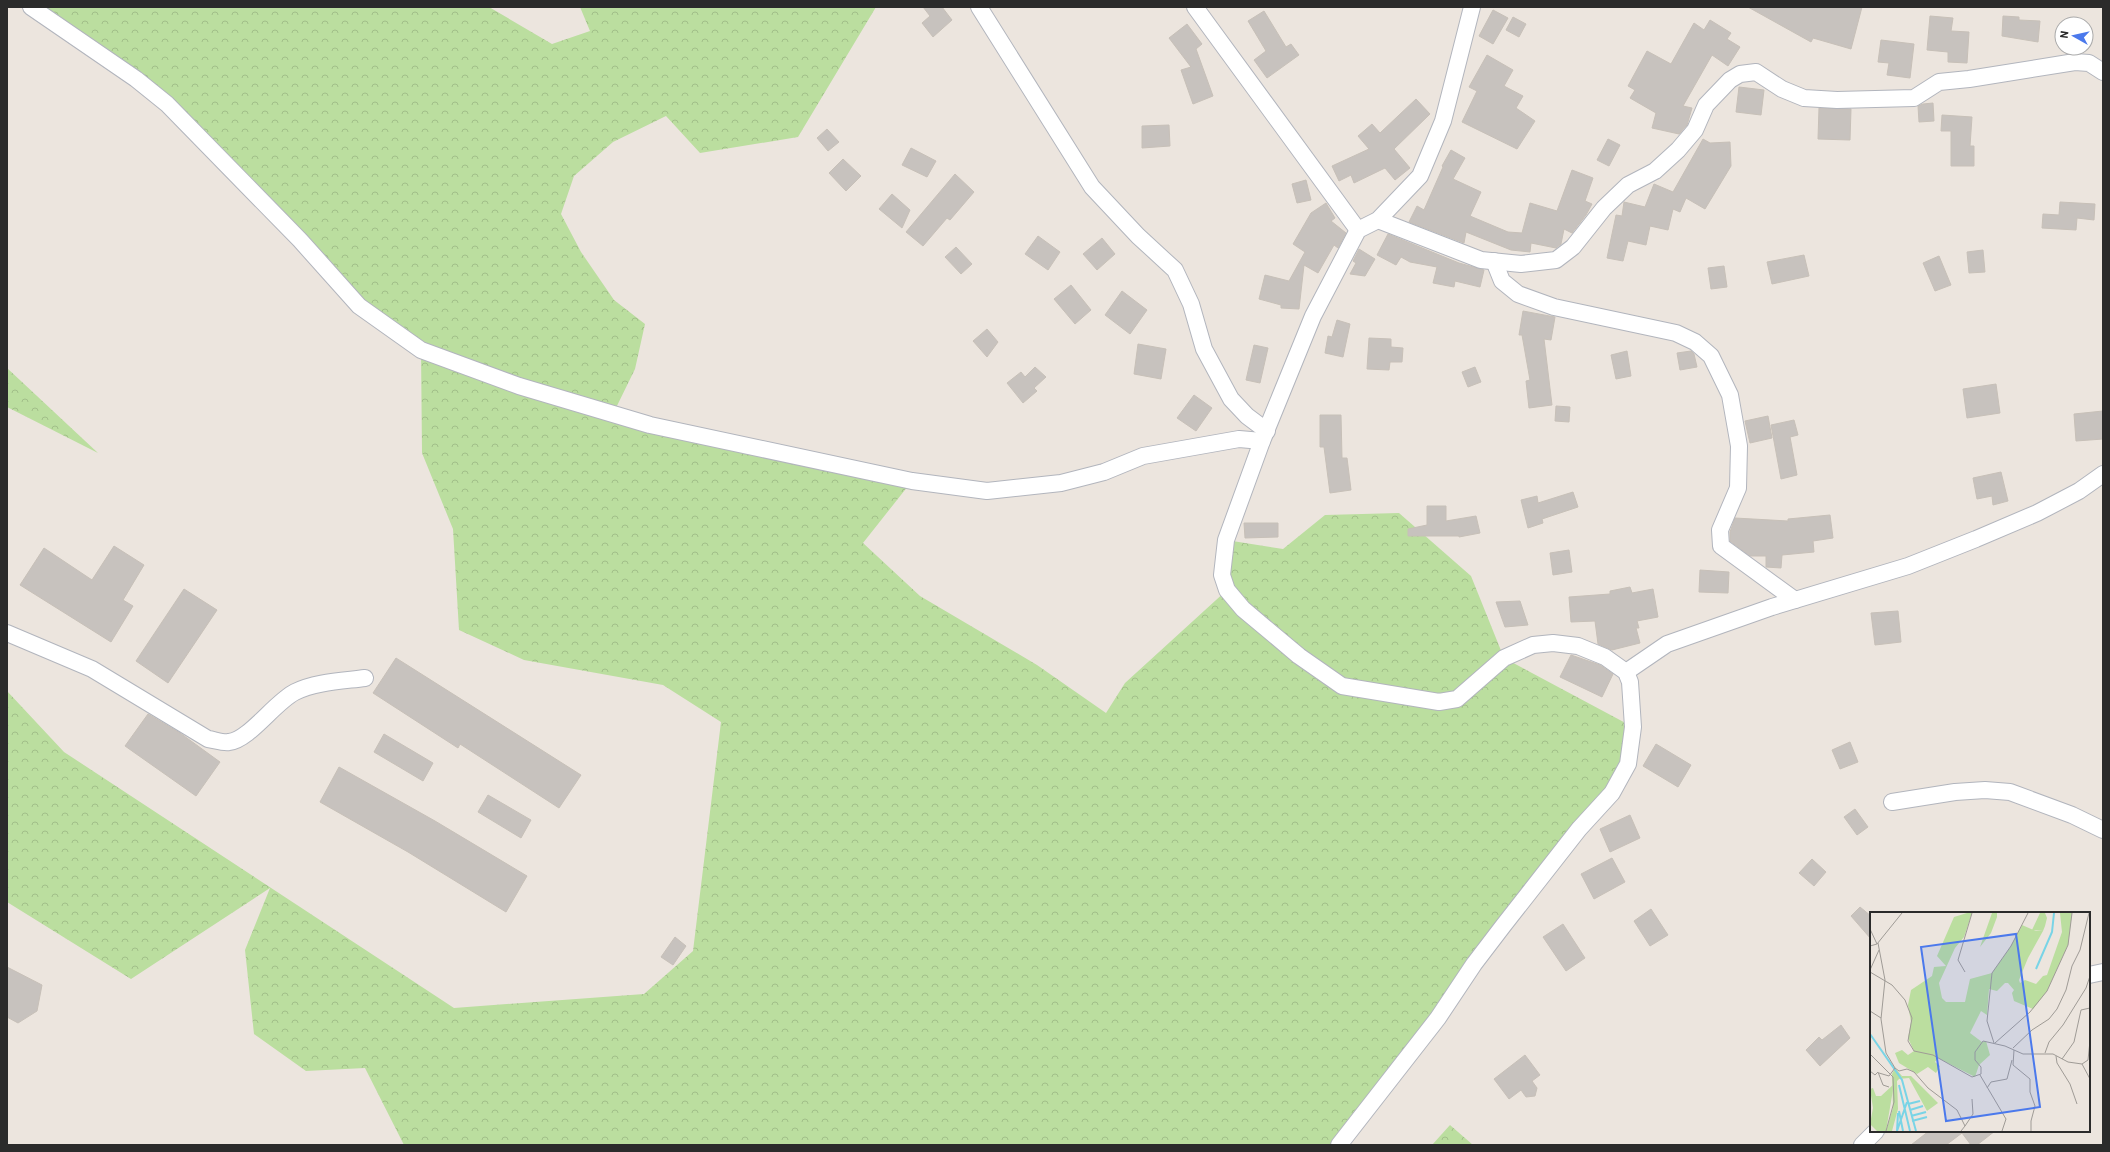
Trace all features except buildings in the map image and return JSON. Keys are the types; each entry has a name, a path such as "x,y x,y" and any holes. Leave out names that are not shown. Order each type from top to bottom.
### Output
{"street":[{"path":"31,7 136,79 167,104 300,240 359,306 421,350 519,386 650,425 912,481 987,491 1061,483 1104,472 1143,456 1238,439 1265,436"},
{"path":"980,7 1092,187 1138,236 1175,270 1191,304 1204,349 1231,399 1265,436"},
{"path":"1195,7 1358,230"},
{"path":"1338,1145 1438,1018 1474,964 1503,926 1580,829 1612,793 1628,764 1633,728 1630,682 1626,672 1606,657 1578,646 1553,643 1532,645 1504,658 1458,699 1439,702 1342,686 1300,656 1243,609 1227,590 1222,575 1226,540 1265,436 1313,316 1358,230 1378,220 1420,176 1443,121 1472,7"},
{"path":"1378,220 1481,260 1521,264 1556,260 1573,247 1604,208 1628,185 1655,171 1678,150 1695,130 1706,105 1730,80 1740,74 1756,72 1782,89 1804,98 1837,100 1914,98 1939,82 1969,79 2075,62 2089,63 2103,72"},
{"path":"1494,261 1502,281 1518,294 1554,307 1676,333 1695,342 1710,356 1730,395 1739,446 1738,488 1720,530 1721,546 1795,600"},
{"path":"1626,672 1667,644 1795,600 1908,566 1976,539 2037,513 2080,491 2103,474"},
{"path":"7,633 86,666 208,739 229,742 242,738 270,711 295,692 328,683 365,678"},
{"path":"1892,802 1955,792 1985,790 2010,792 2072,815 2103,830"},
{"path":"2090,975 2103,972"},
{"path":"1862,1145 1875,1132"}],"green space":[{"path":"31,7 489,7 552,44 590,31 580,7 876,7 798,137 700,153 666,116 613,142 574,176 561,214 581,252 614,300 645,324 635,369 613,414 912,481 863,543 920,596 1037,665 1106,713 1125,683 1227,590 1226,540 1283,549 1325,515 1399,513 1471,576 1504,658 1633,727 1628,764 1344,1139 1350,1145 404,1145 365,1068 306,1071 254,1034 245,950 270,888 131,979 7,902 7,691 64,752 454,1008 644,994 693,951 721,722 663,685 524,660 459,630 453,529 422,453 421,350 359,306 167,104"},
{"path":"7,368 98,453 7,407"},
{"path":"1450,1125 1473,1145 1432,1145"}]}
